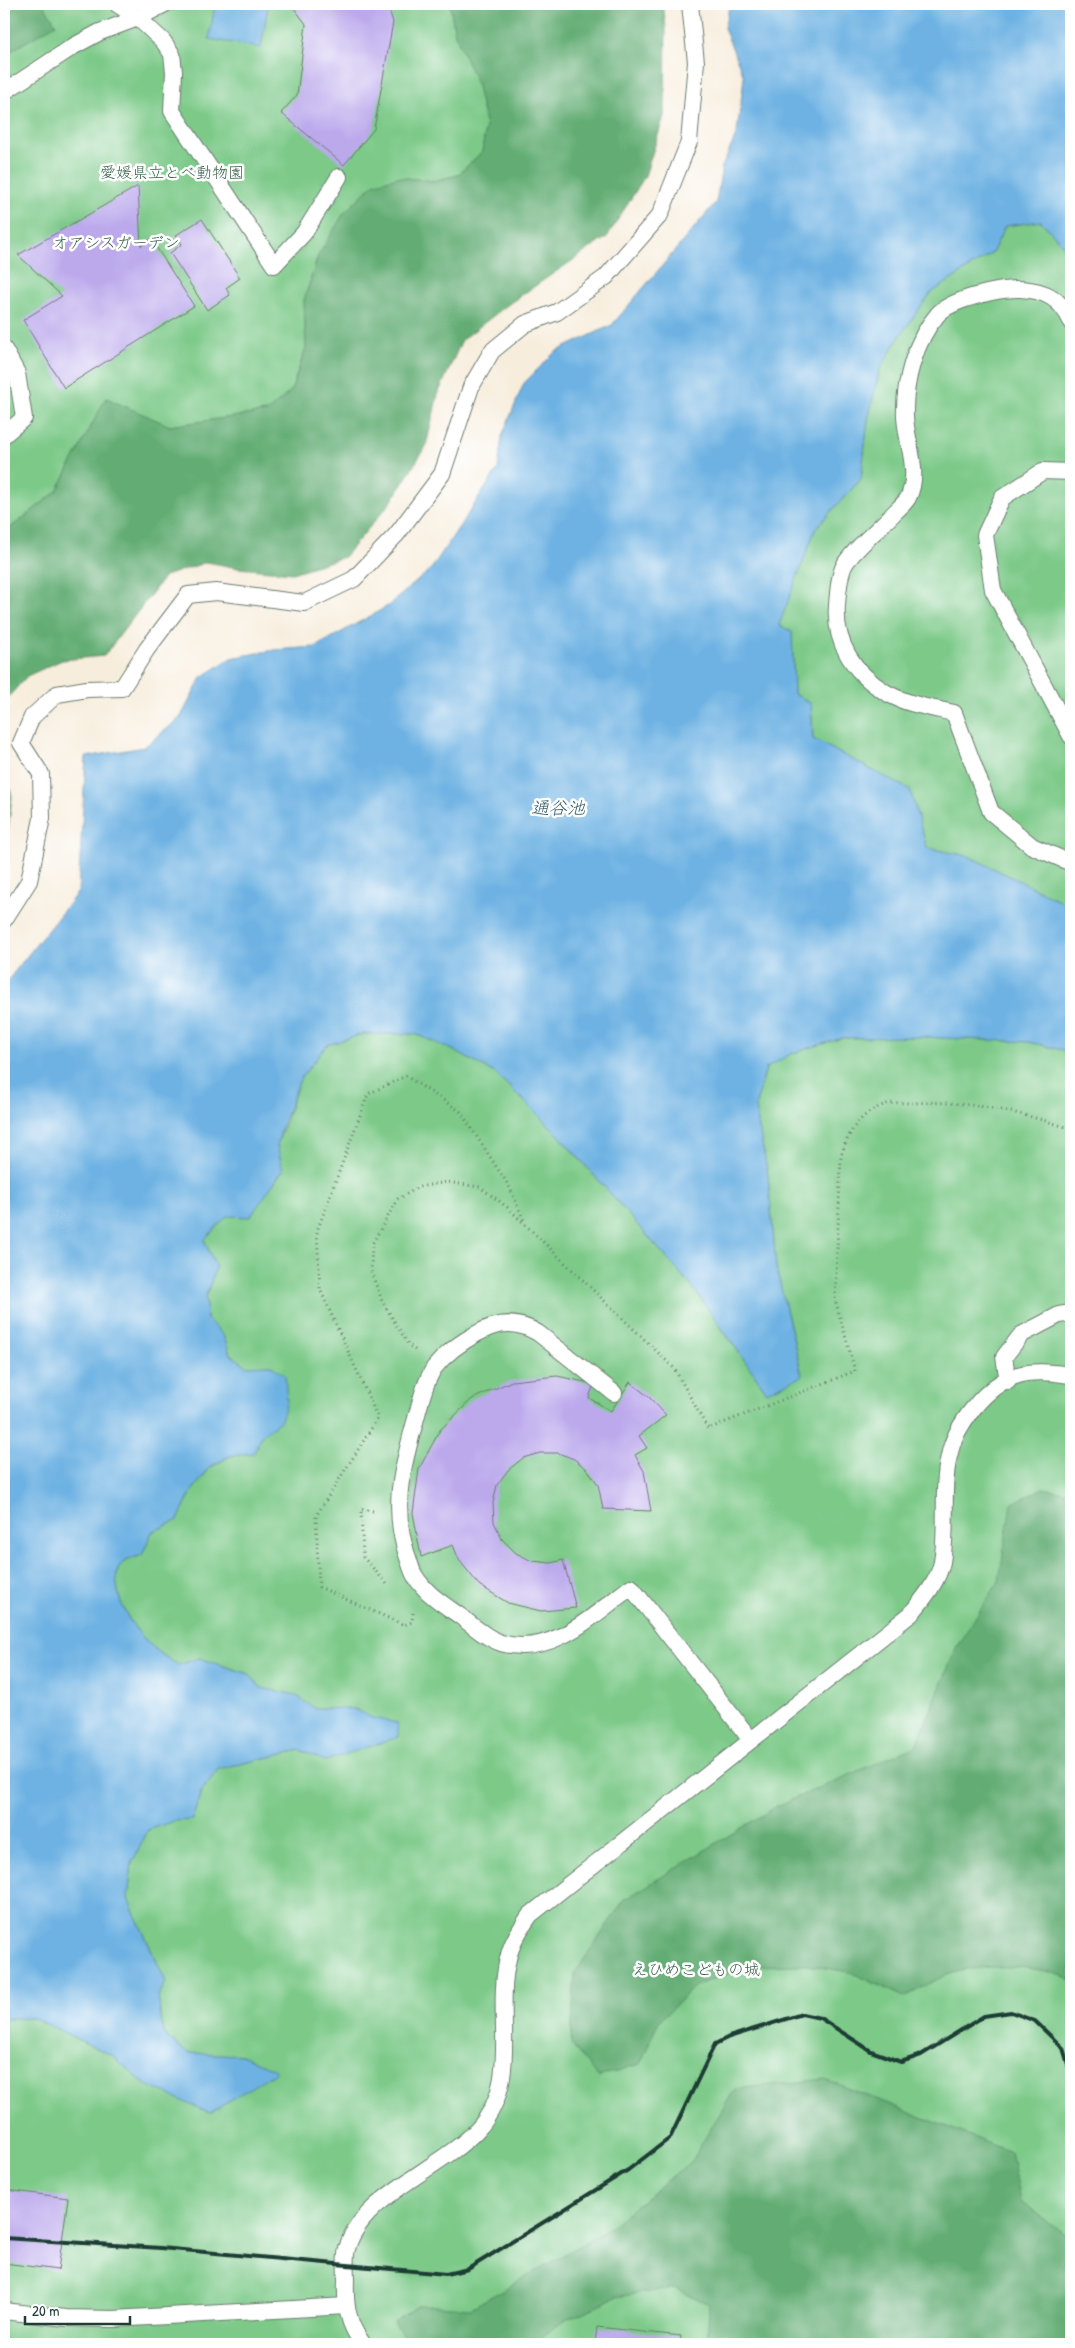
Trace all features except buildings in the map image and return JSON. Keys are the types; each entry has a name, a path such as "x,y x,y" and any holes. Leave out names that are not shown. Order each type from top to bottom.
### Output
{"lane":[{"path":"117,4 138,18 163,42 172,54 174,72 172,111 274,265 304,233 339,177"},
{"path":"4,92 74,46 100,32 138,18 165,4"},
{"path":"4,920 29,881 42,818 41,774 21,743 32,716 57,694 87,689 122,688 147,649 188,595 216,592 304,603 354,580 397,534 442,474 471,387 492,351 525,324 557,312 606,277 660,215 689,142 696,62 690,4"},
{"path":"1071,321 1064,306 1046,294 1020,289 996,291 960,302 939,313 924,337 908,383 905,417 914,477 907,499 844,564 836,623 845,653 862,673 886,692 920,706 954,713 991,812 1032,846 1071,863"},
{"path":"4,349 17,373 24,418 4,435"},
{"path":"1071,472 1043,471 1002,498 985,535 994,590 1071,736"},
{"path":"1008,1380 1004,1357 1021,1335 1059,1315 1071,1313"},
{"path":"614,1393 538,1332 525,1325 492,1325 449,1353 435,1368 426,1384 402,1470 398,1495 399,1524 414,1575 428,1593 480,1631 501,1642 521,1645 544,1644 563,1637 631,1587 751,1740"},
{"path":"364,2344 348,2315 347,2306 346,2253 354,2231 376,2204 478,2130 494,2104 502,2082 505,2059 504,1984 508,1958 518,1932 530,1915 911,1614 934,1583 942,1564 949,1455 960,1424 975,1406 1008,1380 1018,1375 1046,1372 1071,1375"},
{"path":"4,2311 66,2318 113,2319 347,2306"}],"path":[{"path":"407,1606 413,1613 412,1622 404,1625 319,1587 316,1516 378,1418 320,1290 317,1231 368,1094 406,1076 460,1111 510,1186 525,1224"},
{"path":"435,1368 408,1344 382,1301 371,1271 372,1244 398,1199 420,1187 447,1182 480,1187 507,1207 674,1368 708,1429 855,1371 835,1299 841,1156 848,1134 863,1117 885,1104 922,1102 980,1104 1021,1113 1071,1129"},
{"path":"388,1585 363,1557 361,1509 373,1511 391,1542 403,1540"}],"green space":[{"name":"愛媛県立とべ動物園","path":"4,4 450,4 455,34 476,82 486,126 482,152 458,175 433,181 397,177 318,256 304,300 306,348 291,391 267,412 170,426 106,399 57,491 4,533"},
{"path":"4,4 43,4 56,24 4,55"},
{"path":"450,4 663,4 666,27 665,113 645,176 607,237 510,303 462,340 438,394 426,446 391,502 344,557 292,573 238,568 207,562 165,576 104,656 62,660 27,676 4,702 4,533 57,491 106,398 170,426 267,412 291,391 306,348 304,301 318,256 344,213 373,184 397,177 433,181 458,175 482,152 486,126 476,82 455,34"},
{"path":"1041,221 1071,254 1071,906 968,856 927,848 910,790 813,739 811,704 794,694 792,632 778,625 816,528 861,479 868,419 880,369 900,336 931,293 992,253 1005,226"},
{"path":"4,763 12,797 4,863"},
{"name":"えひめこどもの城","path":"363,1034 415,1034 447,1047 495,1073 555,1131 695,1290 767,1392 802,1375 776,1267 768,1175 755,1107 766,1068 793,1053 842,1038 923,1037 1029,1042 1071,1052 1071,2344 4,2344 4,2019 34,2018 113,2056 146,2085 276,2071 241,2055 187,2053 163,2034 158,1996 166,1982 128,1899 132,1863 148,1830 174,1821 192,1819 201,1792 218,1769 300,1750 325,1761 397,1723 372,1718 355,1709 314,1708 295,1695 261,1688 249,1674 199,1658 178,1665 147,1642 138,1632 125,1611 120,1599 117,1583 117,1573 121,1564 142,1555 152,1532 178,1520 192,1491 210,1468 230,1456 253,1453 262,1435 281,1420 270,1365 247,1366 230,1354 223,1335 207,1319 205,1298 216,1267 204,1239 227,1216 283,1171 277,1145 300,1079 327,1045"},
{"path":"1043,1488 1071,1493 1071,1980 1030,1968 981,1968 947,1975 904,1997 850,1972 807,1965 748,1966 695,1986 659,2021 640,2064 598,2077 571,2044 575,1973 624,1900 777,1806 916,1746 957,1646 999,1581 1011,1504"},
{"path":"825,2079 1011,2152 1021,2201 1071,2239 1071,2344 707,2344 709,2304 674,2288 616,2297 558,2324 534,2344 415,2344 405,2339 394,2322 419,2305 471,2308 605,2231 691,2161 735,2089"}],"water":[{"path":"215,4 295,4 289,7 268,6 261,48 209,39"},
{"name":"通谷池","path":"730,4 1071,4 1071,254 1041,221 1005,226 992,253 931,293 900,336 880,369 868,419 861,479 816,528 779,625 792,632 794,694 811,704 813,739 910,790 927,848 968,856 1071,906 1071,1052 1029,1042 923,1037 842,1038 793,1053 766,1068 755,1107 768,1175 776,1267 802,1376 767,1392 695,1290 555,1131 495,1073 447,1047 415,1034 363,1034 327,1045 300,1079 283,1123 277,1145 283,1170 250,1217 227,1216 204,1240 216,1267 205,1298 207,1319 223,1335 230,1354 247,1366 270,1365 285,1375 287,1401 281,1420 262,1435 254,1453 230,1456 210,1467 192,1491 178,1520 152,1532 142,1555 124,1562 119,1567 117,1576 120,1599 131,1622 147,1642 178,1665 199,1658 249,1674 261,1688 295,1695 314,1708 355,1709 372,1718 397,1723 399,1737 325,1761 300,1750 218,1769 201,1792 192,1820 174,1821 148,1830 132,1863 128,1899 166,1982 158,1996 163,2034 187,2053 241,2055 277,2071 210,2113 146,2085 113,2056 34,2018 4,2019 4,985 78,892 86,757 144,747 180,718 202,677 231,658 274,650 315,647 388,606 431,569 498,469 502,436 524,383 555,352 612,325 716,202 722,167 737,133 744,77 724,28"}],"railway":[{"path":"4,2238 161,2248 446,2274 468,2269 628,2170 670,2138 715,2044 729,2037 802,2014 820,2018 871,2051 901,2062 921,2055 984,2016 1011,2012 1035,2021 1063,2048 1070,2071 1071,2129"}],"park label":[{"name":"オアシスガーデン","path":"116,242"}]}
